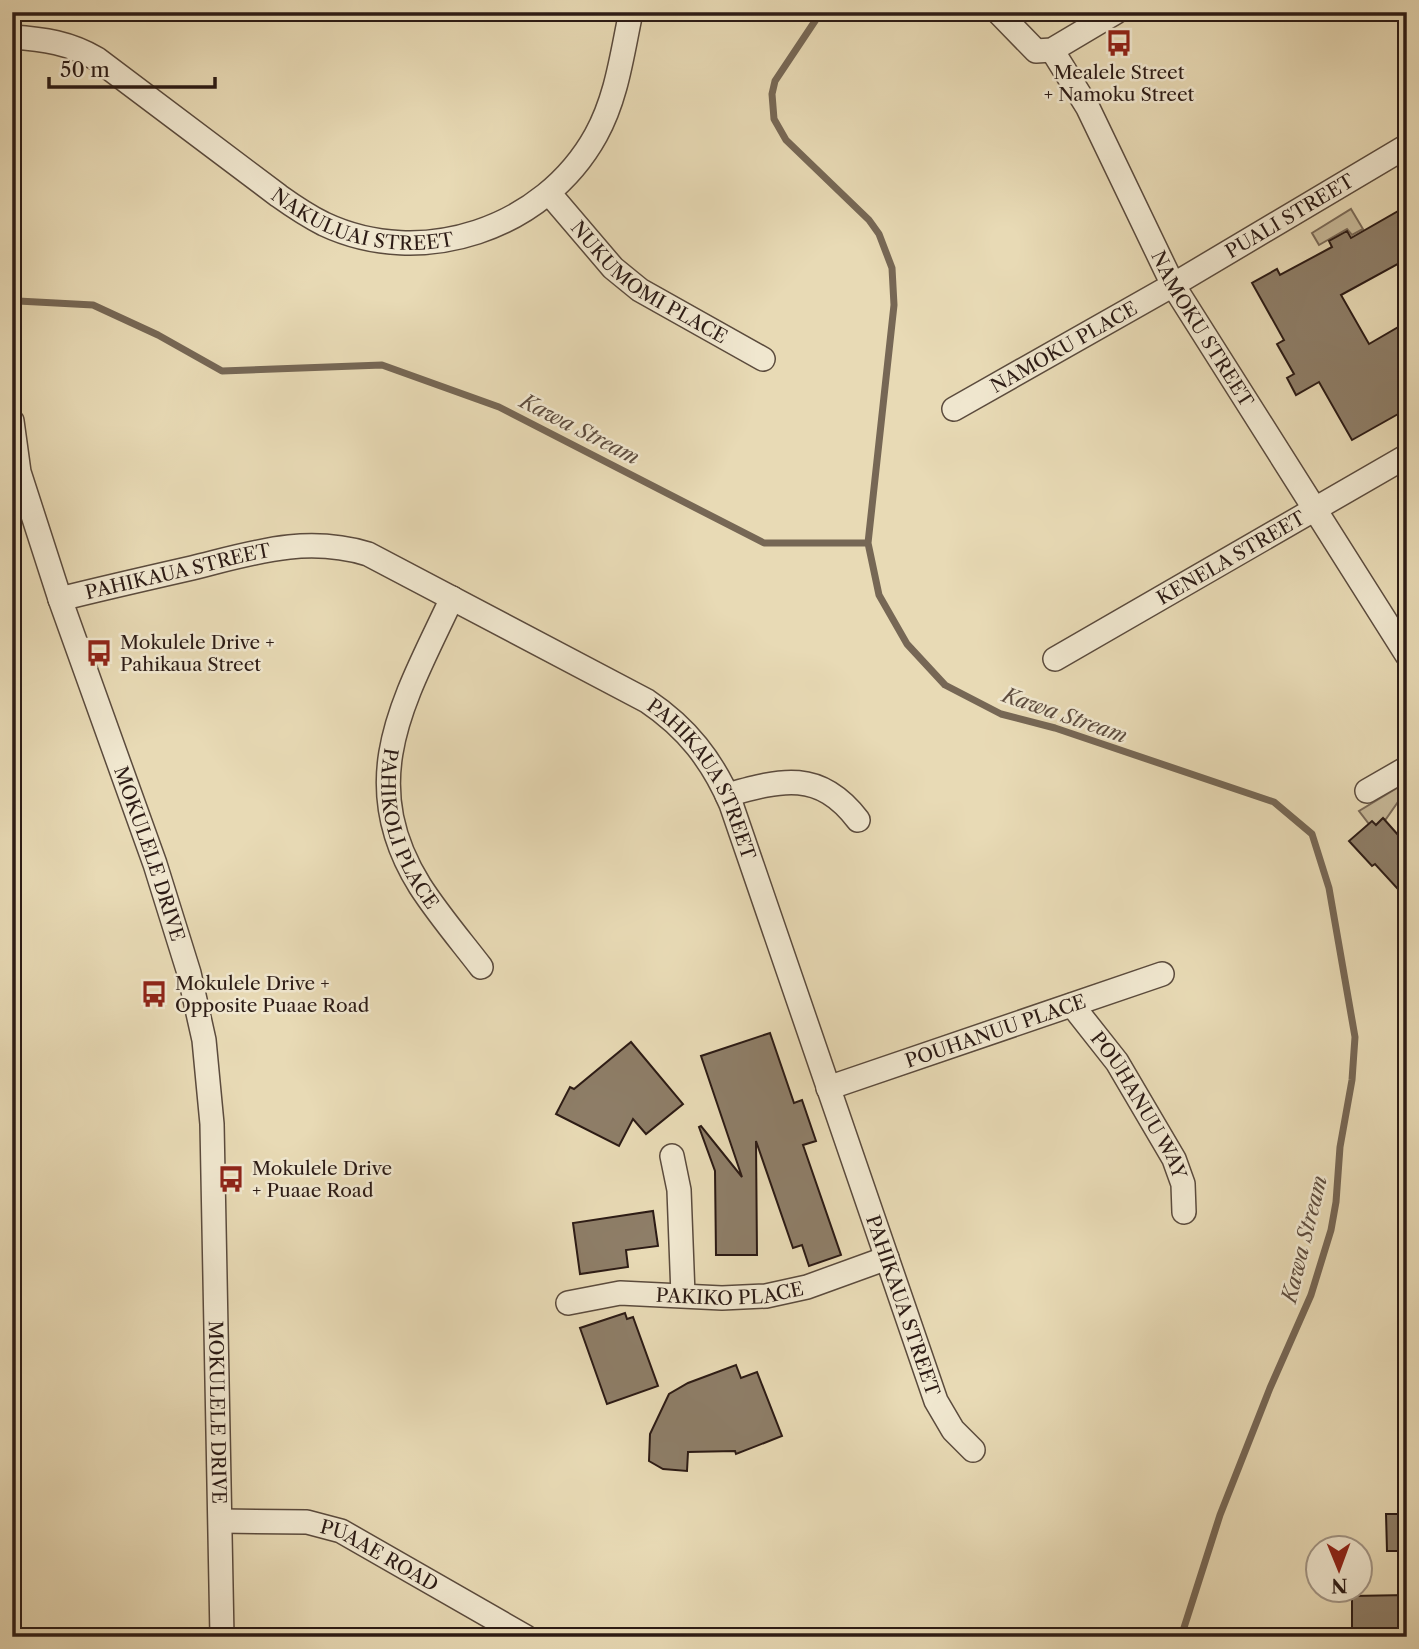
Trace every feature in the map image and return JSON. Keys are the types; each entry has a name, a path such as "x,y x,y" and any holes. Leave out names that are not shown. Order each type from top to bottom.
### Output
{"street":[{"name":"NAKULUAI STREET","path":"12,37 54,41 97,59 301,212 325,225 377,241 432,243 459,238 507,221 549,193 583,156 607,112 615,88 631,12"},
{"path":"998,12 1036,51 1052,50 1116,12"},
{"name":"NAMOKU STREET","path":"1052,50 1088,108 1172,285 1407,655"},
{"name":"PUALI STREET","path":"1172,285 1407,146"},
{"name":"NUKUMOMI PLACE","path":"549,193 613,268 640,290 762,359"},
{"name":"NAMOKU PLACE","path":"954,409 1172,285"},
{"name":"MOKULELE DRIVE","path":"12,421 16,472 155,864 189,973 204,1040 212,1124 222,1637"},
{"name":"KENELA STREET","path":"1055,659 1407,456"},
{"name":"PAHIKAUA STREET","path":"60,599 276,548 320,545 368,554 665,713 710,761 727,795 936,1401 953,1430 973,1450"},
{"name":"PAHIKOLI PLACE","path":"452,598 395,726 389,762 390,799 393,822 409,866 420,887 481,967"},
{"path":"1367,791 1407,768"},
{"path":"727,795 772,783 806,783 836,797 858,820"},
{"name":"POUHANUU PLACE","path":"828,1088 1162,975"},
{"name":"POUHANUU WAY","path":"1072,1005 1117,1062 1174,1159 1183,1184 1184,1212"},
{"path":"672,1156 679,1190 683,1295"},
{"name":"PAKIKO PLACE","path":"568,1303 620,1293 744,1298 776,1294 807,1287 887,1258"},
{"name":"PUAAE ROAD","path":"221,1521 307,1522 341,1531 526,1637"}],"shaded area":[{"path":"1351,209 1363,229 1352,235 1347,229 1319,245 1312,233"},
{"path":"1407,782 1407,789 1386,819 1376,825 1369,824 1359,811"}],"building":[{"path":"1407,206 1407,259 1341,295 1369,344 1407,322 1407,409 1352,440 1319,382 1296,395 1287,378 1294,374 1277,344 1284,340 1252,283 1277,269 1280,275 1332,247 1329,241 1347,231 1351,238"},
{"path":"1383,818 1407,845 1407,899 1375,864 1372,866 1349,841 1372,821 1376,825"},
{"path":"770,1033 794,1103 802,1100 816,1141 803,1145 841,1255 809,1266 802,1245 793,1248 756,1141 757,1255 716,1255 715,1171 699,1127 701,1126 742,1177 701,1056"},
{"path":"631,1042 683,1104 646,1134 633,1119 619,1146 556,1114 570,1087 574,1089"},
{"path":"653,1211 658,1246 626,1250 628,1267 580,1274 573,1223"},
{"path":"625,1313 627,1319 633,1317 658,1386 607,1404 580,1328"},
{"path":"736,1365 741,1378 757,1372 782,1436 736,1454 735,1451 688,1452 687,1471 663,1469 649,1461 650,1434 669,1394 688,1383"},
{"path":"1386,1514 1407,1514 1407,1551 1387,1551"},
{"path":"1407,1595 1407,1637 1352,1637 1352,1604 1374,1604 1374,1596"}],"waterway":[{"path":"821,12 775,81 772,94 774,119 786,140 869,220 879,234 892,268 894,305 868,543"},
{"name":"Kawa Stream","path":"18,301 93,305 158,335 222,371 382,365 499,407 764,543 868,543 879,595 907,644 945,685 1001,714 1055,728 1274,802 1312,834 1329,888 1355,1037 1352,1080 1340,1147 1336,1202 1331,1230 1311,1295 1270,1388 1220,1515 1181,1637"}],"place":[{"name":"Mealele Street + Namoku Street","path":"1119,43"},
{"name":"Mokulele Drive + Pahikaua Street","path":"99,653"},
{"name":"Mokulele Drive + Opposite Puaae Road","path":"154,994"},
{"name":"Mokulele Drive + Puaae Road","path":"231,1179"}]}
